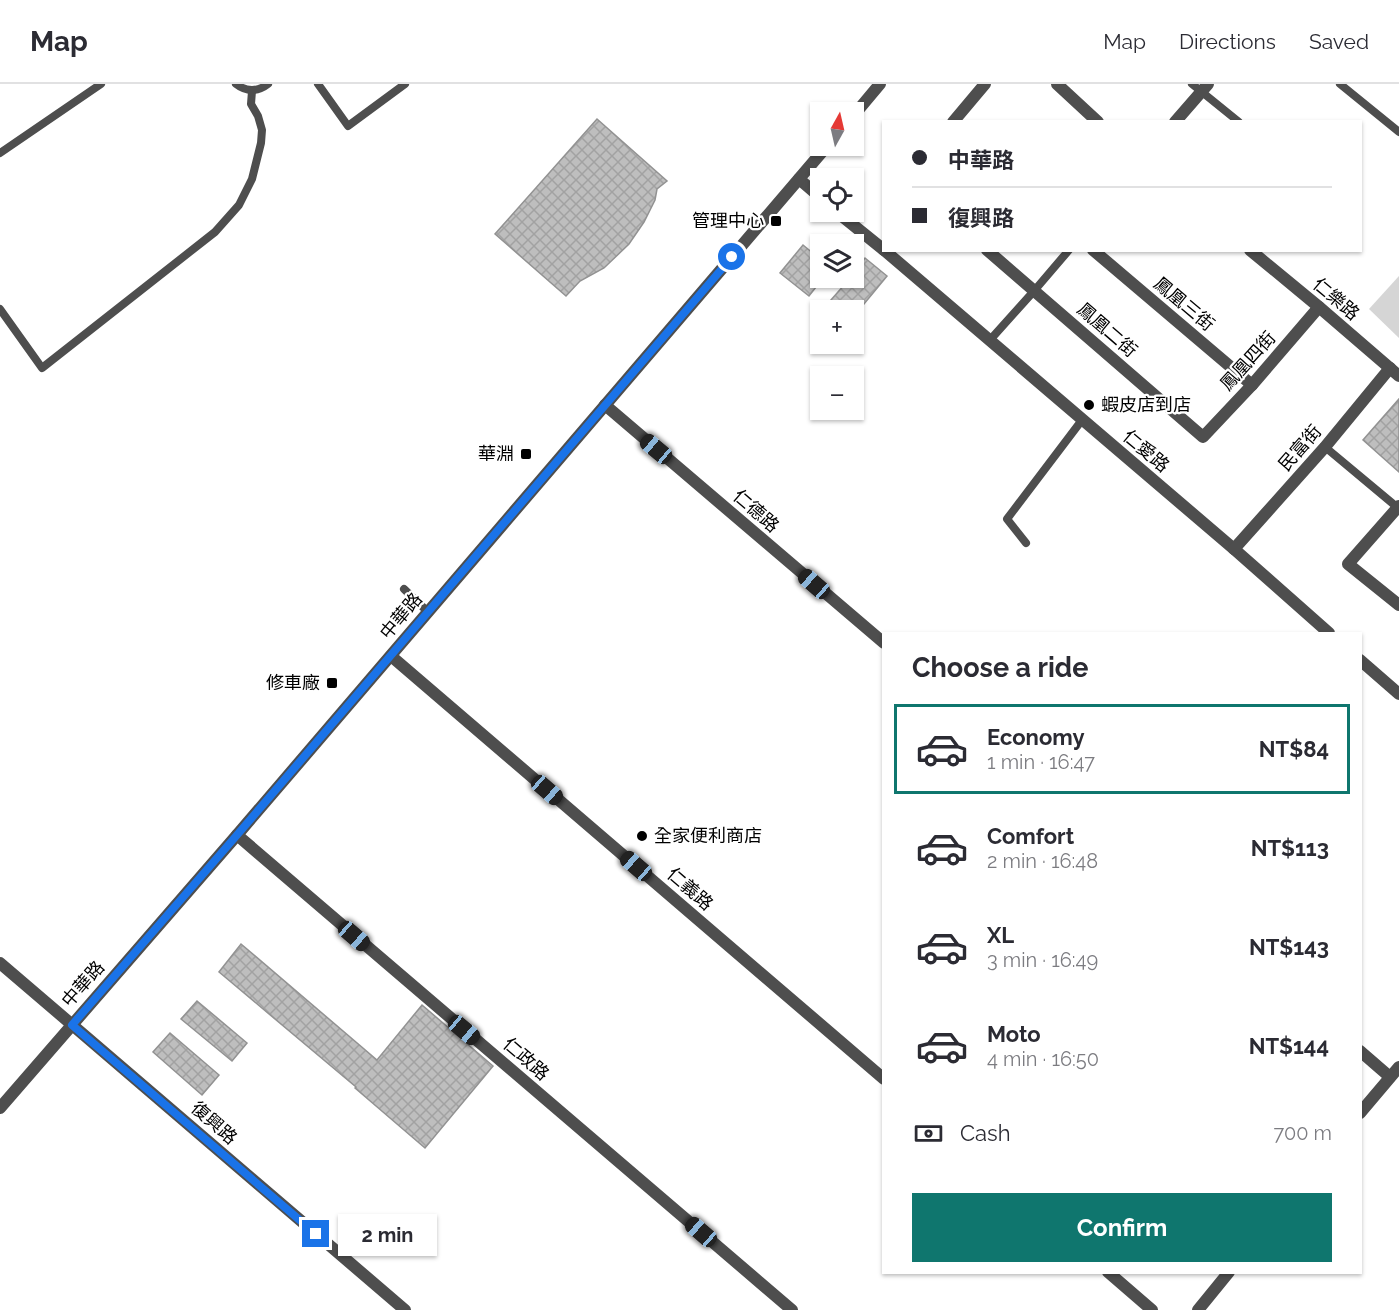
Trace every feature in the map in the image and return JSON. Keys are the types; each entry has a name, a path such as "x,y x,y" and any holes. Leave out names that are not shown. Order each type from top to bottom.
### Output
{"street":[{"path":"864,102 880,84"},
{"path":"955,120 985,84"},
{"path":"1057,84 1096,120"},
{"path":"1176,120 1200,87"},
{"name":"中華路","path":"0,1108 391,656 819,156"},
{"path":"799,179 810,188"},
{"name":"仁愛路","path":"849,222 882,248"},
{"name":"仁愛路","path":"886,252 1328,632"},
{"name":"鳳凰二街","path":"989,252 1203,437"},
{"name":"鳳凰三街","path":"1095,252 1251,385"},
{"name":"仁樂路","path":"1252,252 1394,372"},
{"name":"鳳凰四街","path":"1203,437 1319,307"},
{"name":"民富街","path":"1234,549 1394,372"},
{"name":"仁德路","path":"605,405 882,641"},
{"path":"1398,507 1348,564 1399,605"},
{"name":"仁義路","path":"391,656 882,1077"},
{"path":"1362,662 1399,694"},
{"name":"仁政路","path":"237,835 792,1310"},
{"name":"復興路","path":"0,963 405,1310"},
{"path":"1362,1053 1390,1077"},
{"path":"1362,1111 1399,1067"},
{"path":"1110,1274 1152,1310"},
{"path":"1198,1310 1227,1274"}],"lane":[{"path":"0,153 101,84"},
{"path":"236,84 252,91 268,84"},
{"path":"318,84 348,126 405,84"},
{"path":"1340,84 1399,132"},
{"path":"1200,87 1237,120"},
{"path":"0,309 42,368 215,232 239,205 252,179 262,130 251,104 252,91"},
{"path":"990,340 1067,252"},
{"path":"1026,543 1007,519 1083,420"},
{"path":"1324,447 1398,507"},
{"path":"404,589 428,612"}],"shaded area":[{"path":"1399,276 1399,338 1369,309"}],"building":[{"path":"597,119 667,181 657,189 655,200 644,222 629,244 604,268 580,281 566,296 495,234"},
{"path":"803,245 810,251 810,288 815,288 809,296 780,273"},
{"path":"864,259 887,276 864,304 864,300 831,300 842,288 864,288"},
{"path":"1399,399 1399,472 1363,440"},
{"path":"241,944 377,1060 422,1005 493,1066 425,1148 219,972"},
{"path":"197,1001 247,1043 232,1061 181,1019"},
{"path":"170,1033 219,1075 202,1095 153,1052"}],"place":[{"name":"管理中心","path":"776,221"},
{"name":"蝦皮店到店","path":"1089,405"},
{"name":"華淵","path":"526,454"},
{"name":"修車廠","path":"332,683"},
{"name":"全家便利商店","path":"642,836"}],"route":[{"path":"316,1234 72,1025 732,257"}]}
